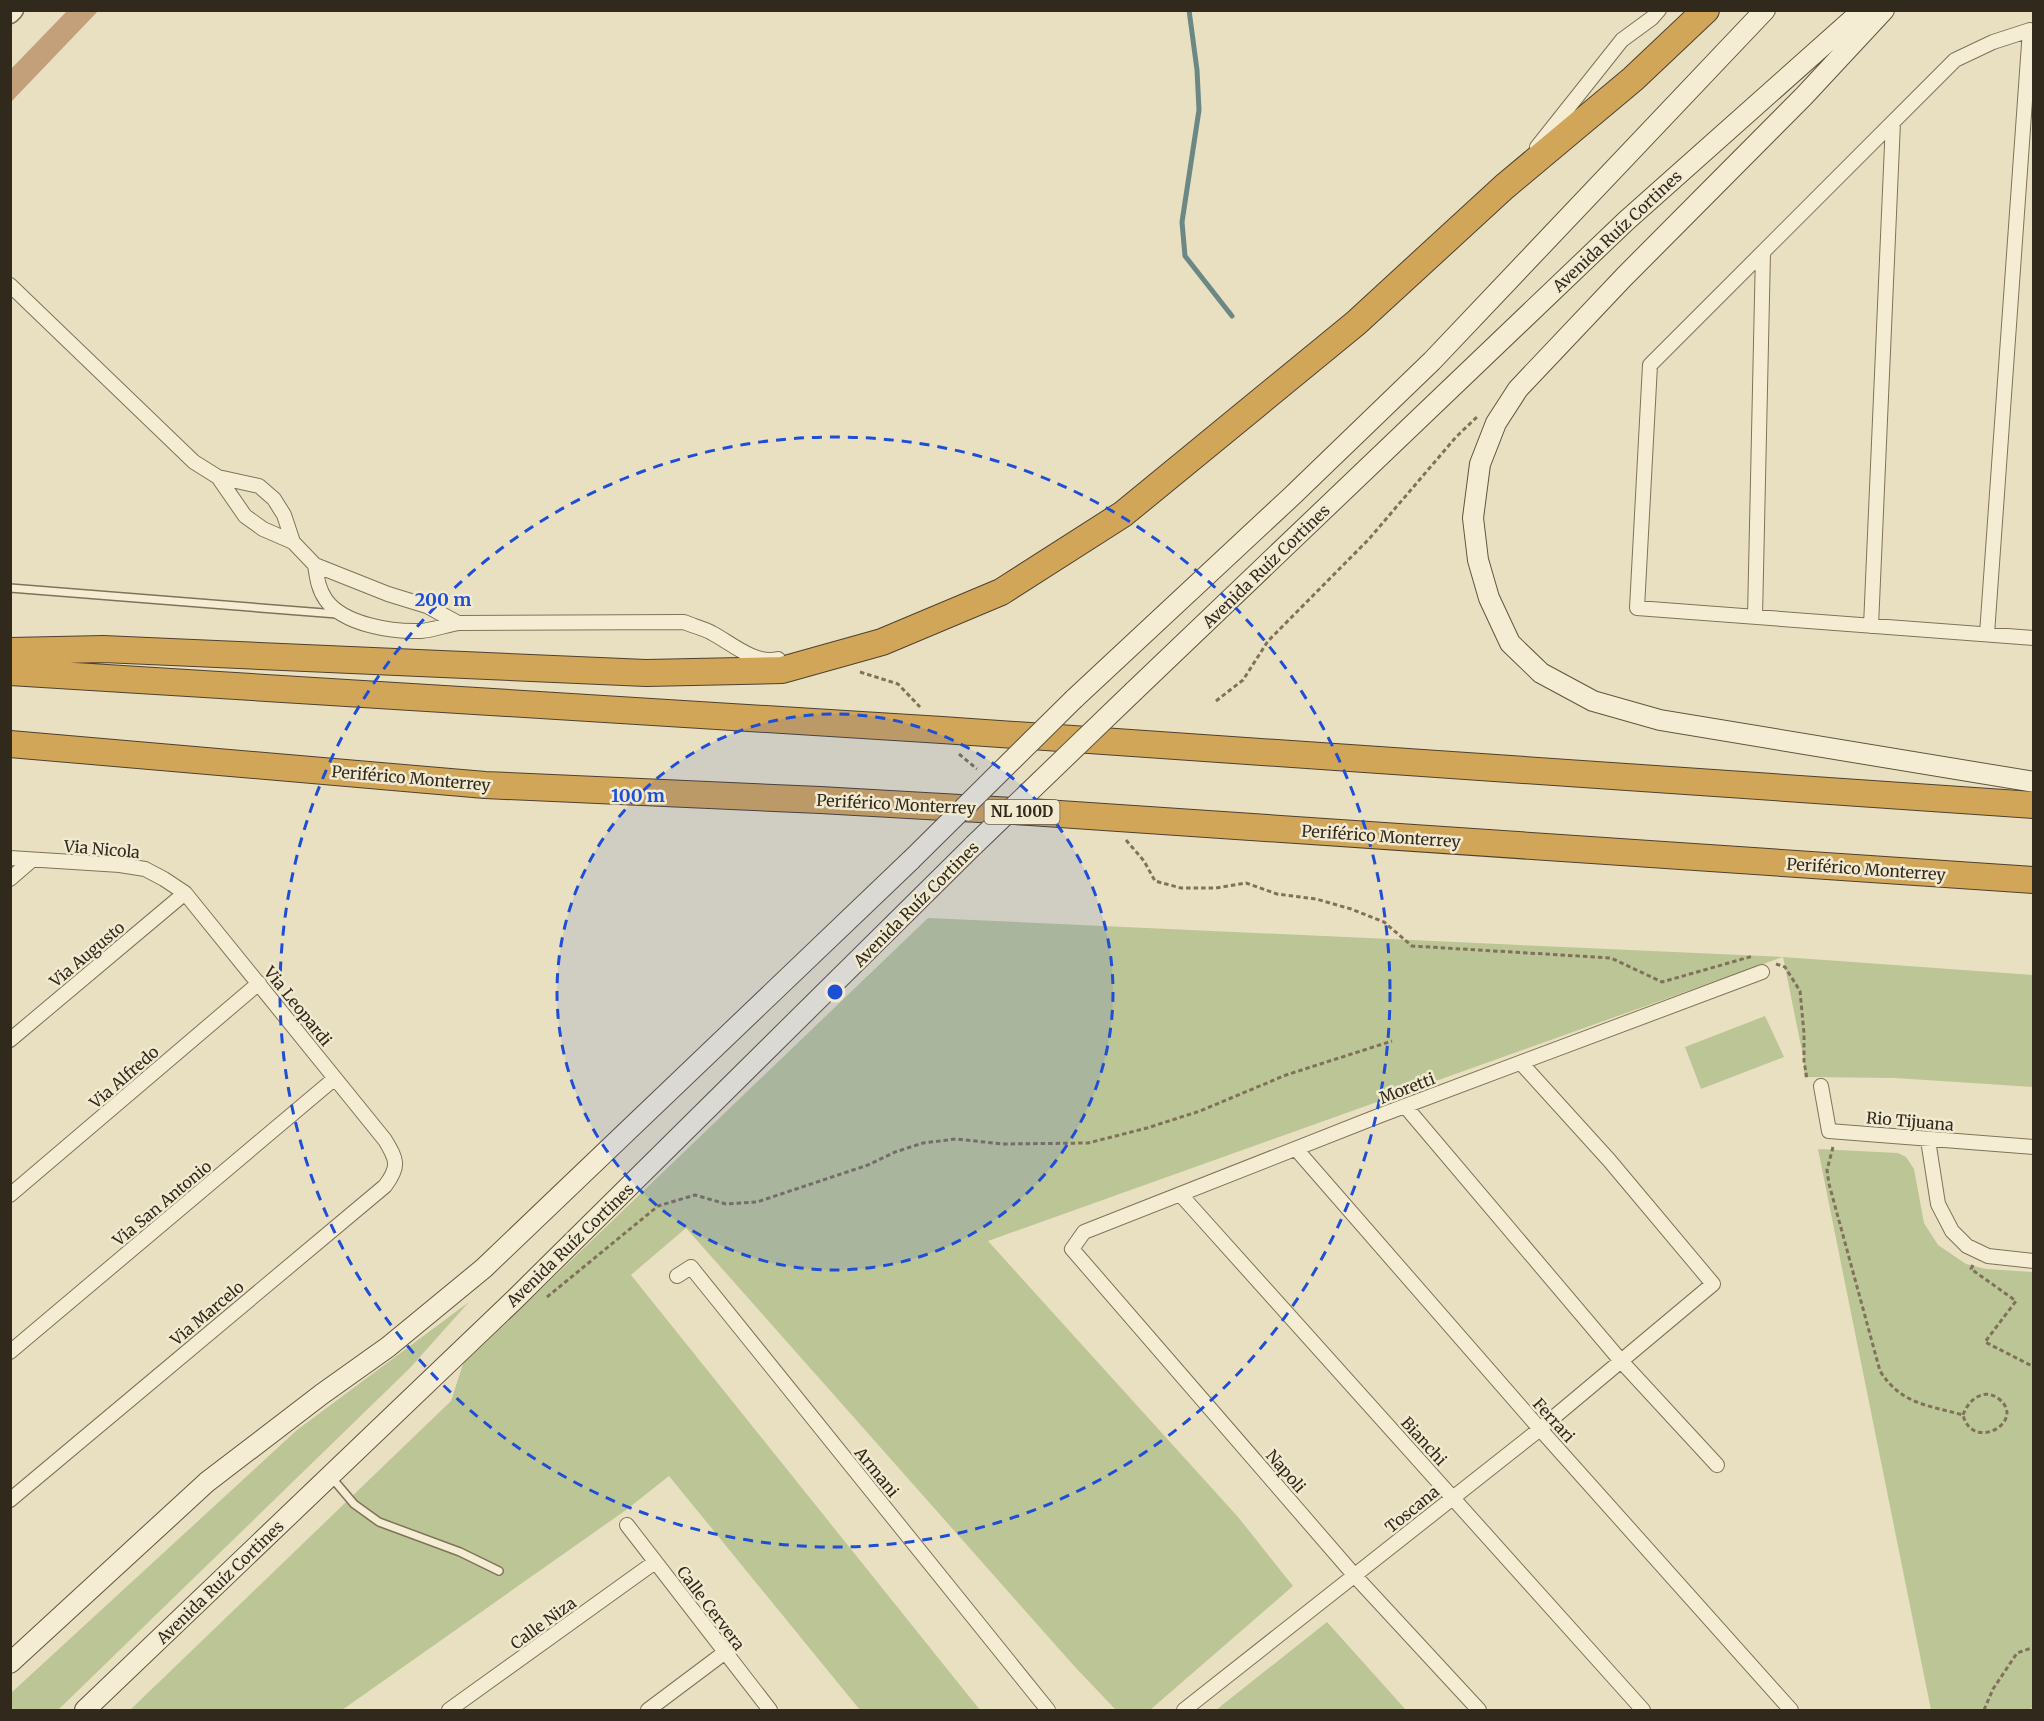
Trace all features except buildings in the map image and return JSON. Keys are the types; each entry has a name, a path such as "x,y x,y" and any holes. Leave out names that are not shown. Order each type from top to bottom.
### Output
{"highway":[{"path":"10,651 103,649 646,674 782,670 882,642 1000,592 1123,514 1356,323 1504,187 1633,79 1706,10"},
{"path":"10,672 974,732 2034,805"},
{"name":"Periférico Monterrey","path":"10,744 485,785 808,799 1007,811 2034,880"}],"main road":[{"name":"Avenida Ruíz Cortines","path":"10,1663 207,1482 388,1347 484,1268 911,860 1074,699 1293,495 1432,361 1765,10"},
{"name":"Avenida Ruíz Cortines","path":"85,1710 609,1207 974,845 1134,691 1626,221 1863,10"},
{"path":"1884,10 1804,96 1624,277 1518,389 1496,423 1480,464 1473,518 1478,560 1489,598 1510,643 1541,673 1593,701 1660,720 2034,783"}],"street":[{"path":"10,14 14,10"},
{"path":"1504,187 1622,40 1652,18 1659,10"},
{"path":"1987,634 2032,31 1993,42 1955,60 1650,365 1637,608 2034,638"},
{"path":"1871,626 1893,122"},
{"path":"1755,617 1763,252"},
{"path":"10,285 194,462 218,477 259,486 274,499 284,515 293,542"},
{"path":"315,565 318,586 327,602 342,614 383,629 422,631 458,623 684,622 710,632 730,645 770,661 906,627 1047,560 1356,323"},
{"path":"218,477 245,516 263,529 293,542 315,565 388,594 427,606 458,623"},
{"name":"Via Nicola","path":"10,858 120,865 145,869 185,893"},
{"path":"10,879 32,860"},
{"name":"Via Leopardi","path":"185,893 385,1140"},
{"name":"Via Augusto","path":"10,1040 185,893"},
{"name":"Moretti","path":"1072,1249 1084,1232 1405,1106 1762,972"},
{"name":"Via Alfredo","path":"10,1195 259,983"},
{"name":"Toscana","path":"1184,1710 1540,1429 1713,1284 1609,1160 1521,1063"},
{"name":"Via San Antonio","path":"10,1352 334,1079"},
{"name":"Rio Tijuana","path":"1821,1086 1829,1131 2034,1147"},
{"path":"1405,1106 1621,1361 1717,1465"},
{"name":"Via Marcelo","path":"10,1500 385,1186 396,1168 395,1157 385,1140"},
{"path":"1928,1140 1938,1204 1952,1231 1967,1246 1988,1256 2034,1260"},
{"name":"Ferrari","path":"1296,1149 1540,1429 1791,1710"},
{"name":"Bianchi","path":"1179,1194 1643,1710"},
{"name":"Napoli","path":"1072,1249 1355,1576 1479,1710"},
{"name":"Armani","path":"677,1276 691,1267 1048,1710"},
{"name":"Calle Cervera","path":"627,1525 770,1710"},
{"name":"Calle Niza","path":"449,1710 656,1562"},
{"path":"648,1710 724,1653"}],"lane":[{"path":"10,588 342,614"},
{"path":"330,1476 354,1504 379,1522 460,1552 499,1571"}],"path":[{"path":"1216,701 1243,680 1268,641 1369,539 1456,437 1480,413"},
{"path":"855,673 864,672 898,684 923,710"},
{"path":"954,748 979,771"},
{"path":"1116,836 1127,841 1144,861 1155,880 1181,888 1216,888 1246,883 1277,894 1316,899 1384,922 1412,946 1611,958 1662,982 1755,956"},
{"path":"1775,964 1785,968 1800,992 1804,1061 1808,1081 1821,1086"},
{"path":"544,1299 658,1206 695,1195 726,1204 757,1203 924,1143 956,1139 1003,1144 1088,1143 1200,1111 1286,1075 1392,1041"},
{"path":"1833,1145 1827,1170 1829,1184 1880,1371 1894,1390 1907,1399 1963,1414"},
{"path":"1974,1263 1971,1269 2016,1301 1985,1342 2034,1366"},
{"path":"1981,1394 1991,1394 1996,1397 2004,1404 2006,1410 2005,1421 2001,1427 1987,1433 1971,1429 1964,1421 1963,1414 1972,1399 1981,1394"},
{"path":"1984,1710 1993,1689 2017,1653 2034,1647"}],"green space":[{"path":"928,918 1783,957 988,1241 1238,1517 1293,1586 1150,1710 1116,1710 1075,1667 686,1228 631,1275 980,1710 860,1710 669,1476 626,1510 342,1710 130,1710 451,1401 463,1364"},
{"path":"1783,957 2033,975 2033,1087 1895,1078 1804,1077 1804,1061"},
{"path":"1765,1016 1784,1057 1701,1089 1685,1047"},
{"path":"1818,1149 1898,1153 1906,1157 1914,1169 1924,1223 1938,1245 1966,1264 1986,1269 2033,1272 2033,1708 2025,1710 1931,1710"},
{"path":"469,1302 410,1368 58,1710 11,1710 11,1693 297,1430"},
{"path":"1327,1622 1406,1710 1216,1710"}],"waterway":[{"path":"1189,10 1197,70 1199,110 1182,222 1185,256 1232,316"}]}
